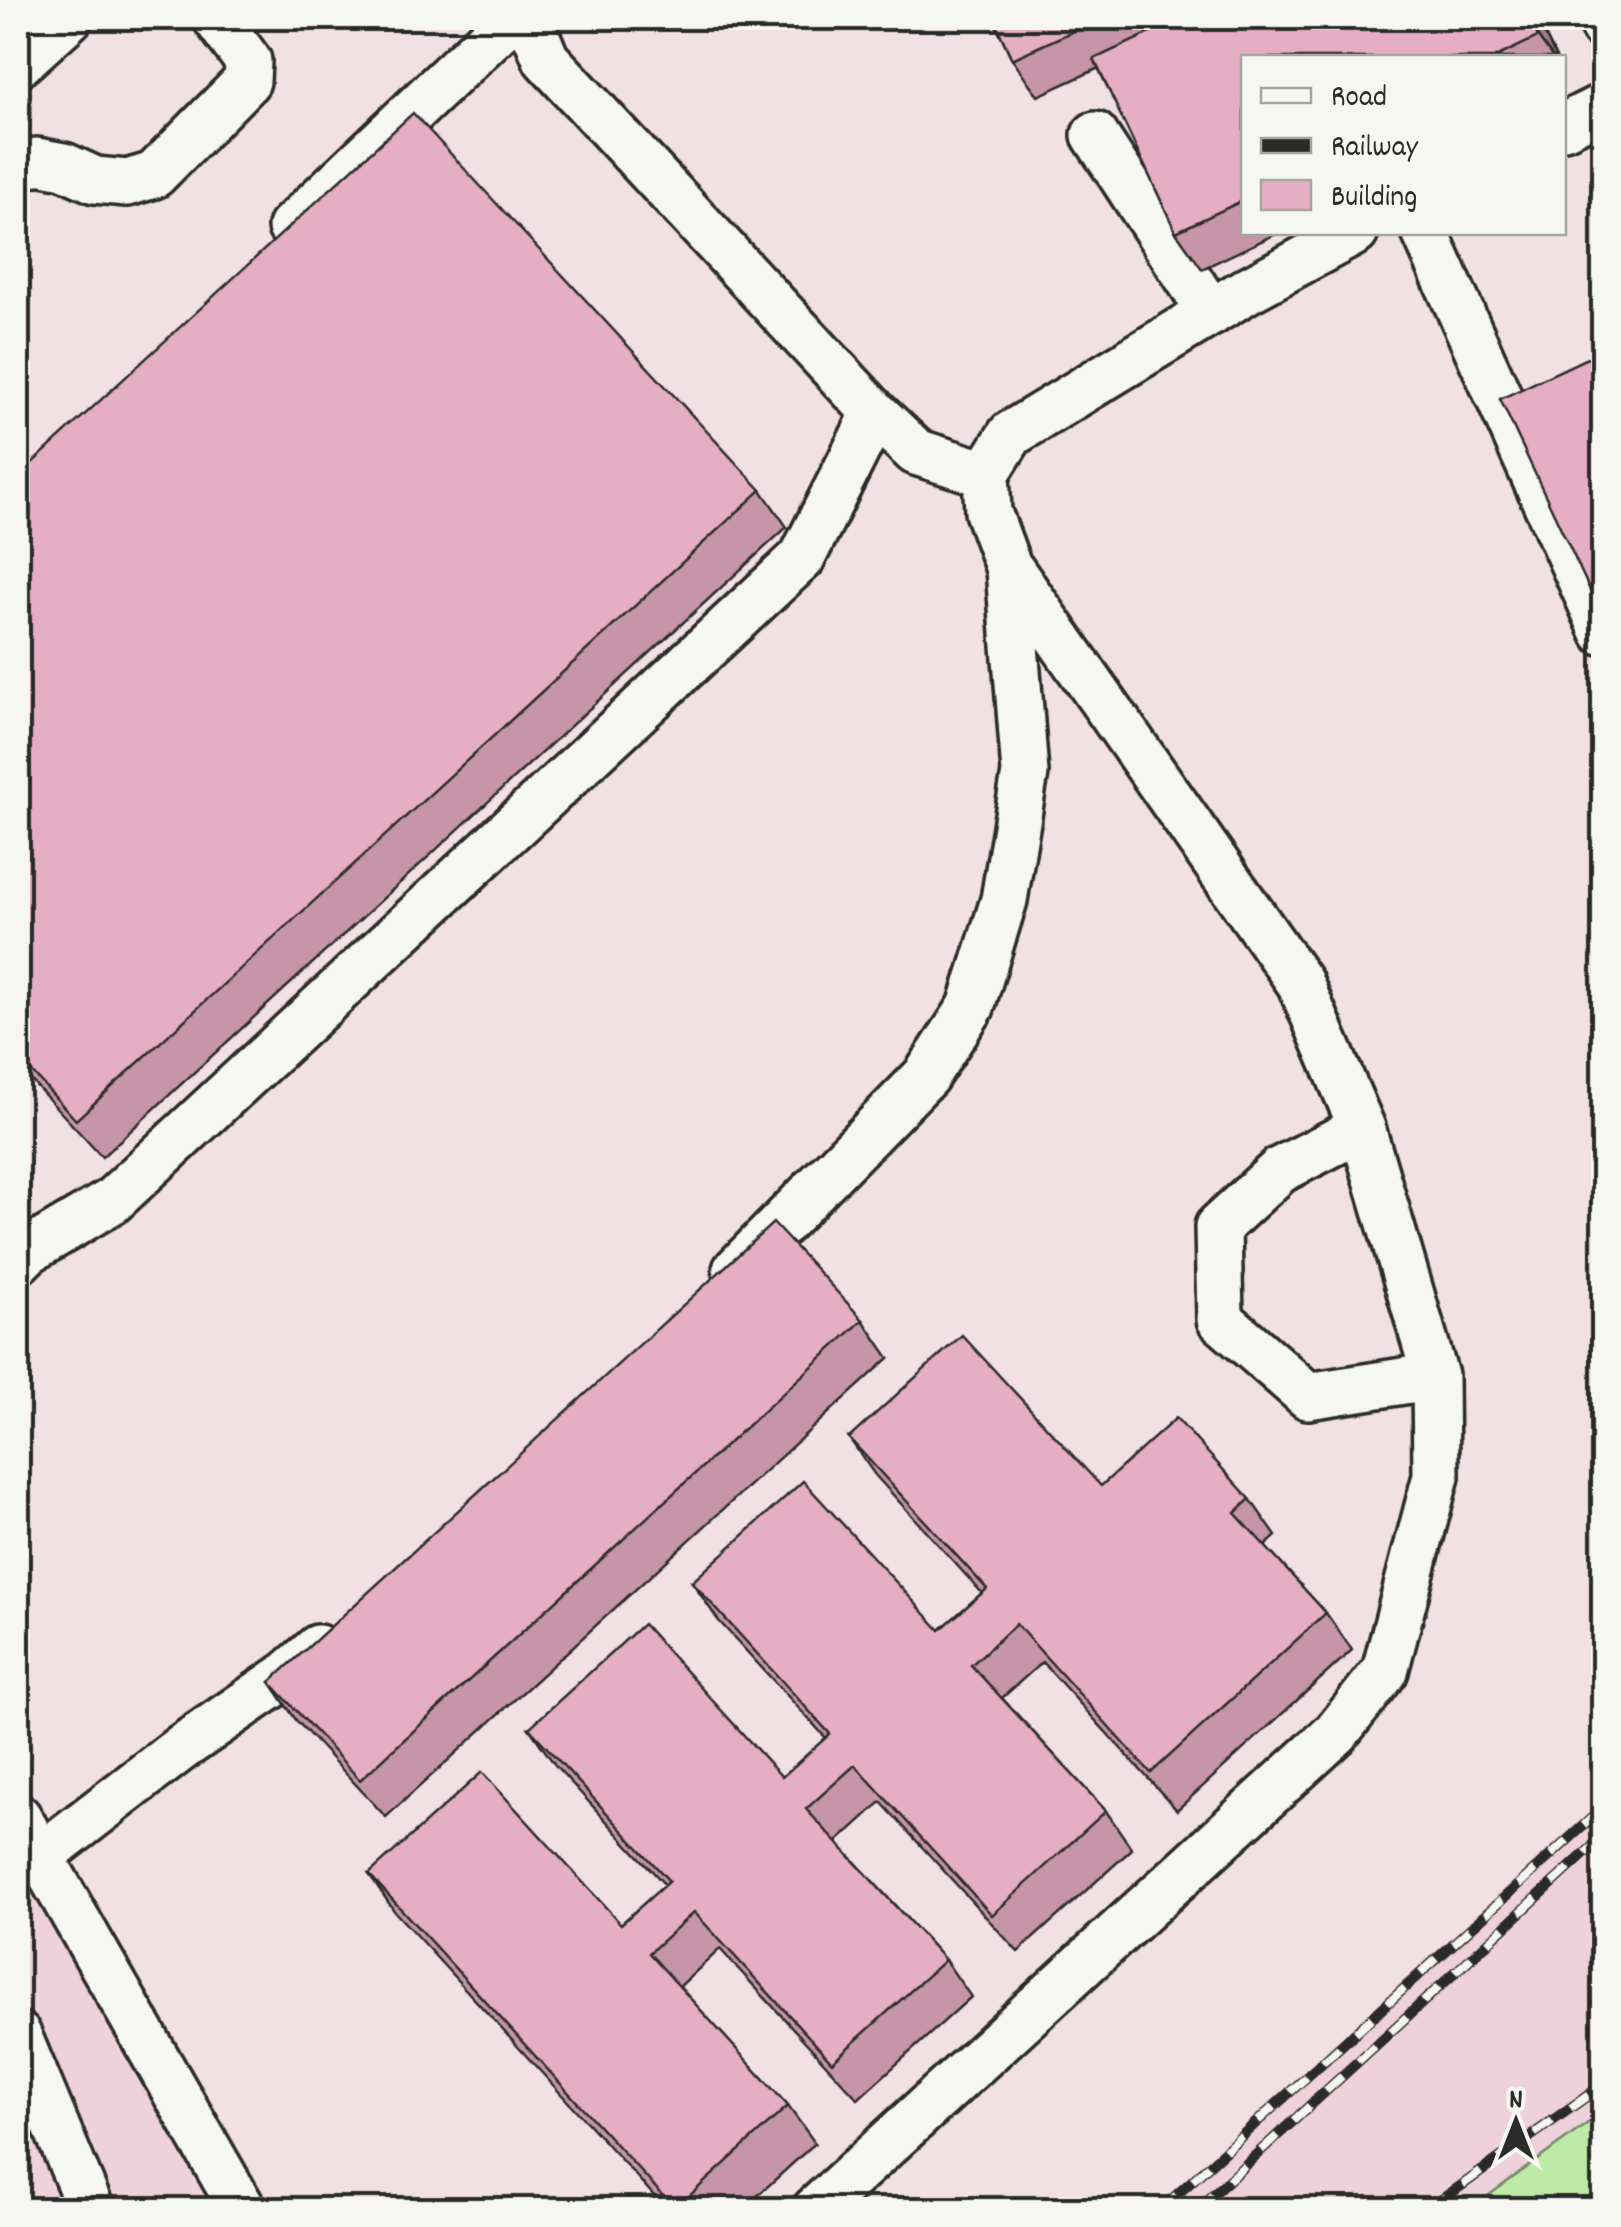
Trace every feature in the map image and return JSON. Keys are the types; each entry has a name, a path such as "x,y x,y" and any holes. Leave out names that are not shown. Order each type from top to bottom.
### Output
{"lane":[{"path":"18,64 68,18"},
{"path":"18,168 37,161 64,166 95,180 127,183 154,175 248,81 248,61 216,18"},
{"path":"257,258 511,18"},
{"path":"530,18 546,60 875,413 916,452 986,474"},
{"path":"1599,18 1604,26"},
{"path":"1566,125 1604,106"},
{"path":"1094,135 1211,313"},
{"path":"815,2210 1336,1734 1385,1671 1436,1476 1435,1376 1362,1128 1300,984 1010,569 988,512 986,474 1011,434 1211,313 1350,235"},
{"path":"1426,235 1604,632"},
{"path":"18,1261 112,1200 802,558 875,413"},
{"path":"705,1298 762,1246 926,1076 971,1007 1004,900 1025,773 1010,569"},
{"path":"1362,1128 1280,1170 1218,1228 1220,1319 1308,1396 1435,1376"},
{"path":"40,1857 181,1748 287,1675 345,1623"},
{"path":"18,1817 243,2210"},
{"path":"18,2036 91,2210"}],"shaded area":[{"path":"1603,1799 1603,2112 1469,2209 1151,2210"},
{"path":"18,1828 221,2209 18,2209"}],"green space":[{"path":"1603,2112 1603,2191 1585,2209 1470,2209"}],"building":[{"path":"993,18 1102,18 1012,59"},
{"path":"1182,18 1529,18 1538,37 1500,55 1241,55 1241,201 1176,232 1094,59"},
{"path":"413,113 761,490 76,1120 18,1057 18,476"},
{"path":"1604,350 1604,620 1500,399"},
{"path":"773,1223 863,1320 360,1780 270,1682"},
{"path":"962,1335 1101,1486 1176,1418 1250,1499 1235,1513 1326,1613 1151,1773 1016,1624 971,1665 1106,1811 992,1915 855,1765 806,1809 945,1960 832,2062 694,1912 649,1953 788,2106 675,2209 369,1874 482,1772 621,1924 669,1881 529,1728 643,1624 782,1777 830,1734 692,1582 803,1481 940,1630 987,1589 849,1438"}],"railway":[{"path":"1160,2210 1604,1807"},
{"path":"1196,2210 1604,1836"},
{"path":"1427,2210 1604,2084"}]}
